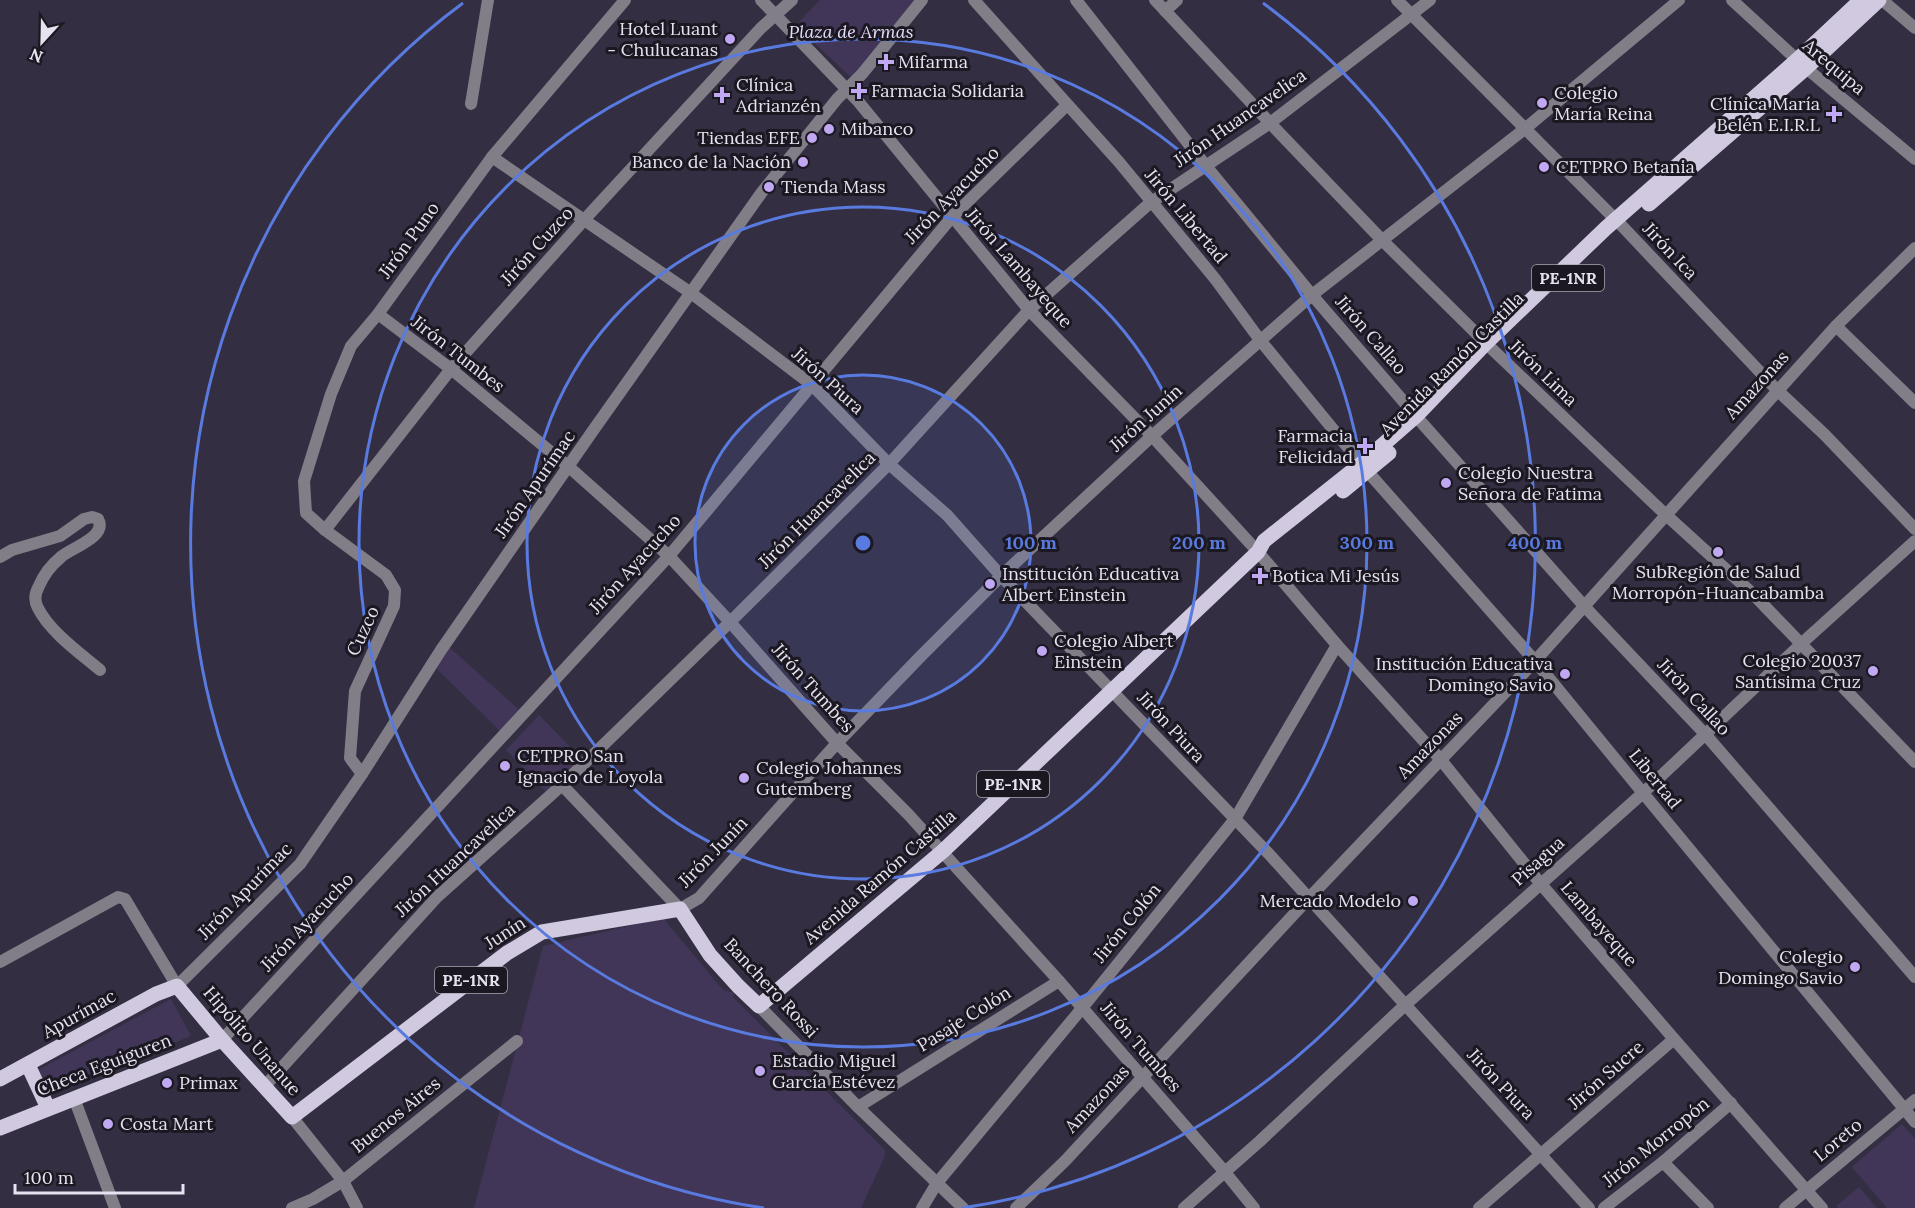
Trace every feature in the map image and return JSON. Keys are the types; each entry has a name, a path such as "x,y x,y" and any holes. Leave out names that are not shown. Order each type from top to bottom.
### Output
{"main road":[{"name":"Avenida Ramón Castilla","path":"1802,64 1862,0"},
{"name":"Avenida Ramón Castilla","path":"759,1006 943,851 1258,552 1269,549 1420,419 1489,346 1619,224 1802,64 1880,0"},
{"name":"Banchero Rossi","path":"680,909 710,955 759,1006"},
{"name":"Junín","path":"292,1117 507,952 542,932 680,909"},
{"name":"Hipólito Unanue","path":"177,986 222,1040 292,1117"},
{"name":"Apurímac","path":"0,1079 156,994 177,986"},
{"name":"Checa Eguiguren","path":"0,1128 222,1040"},
{"path":"28,1065 48,1108"}],"street":[{"path":"471,104 488,0"},
{"name":"Jirón Puno","path":"325,530 306,513 304,481 331,394 351,346 378,314 492,157 625,0"},
{"name":"Jirón Lambayeque","path":"761,0 847,89 1029,310 1152,436 1258,552"},
{"name":"Jirón Cuzco","path":"325,530 451,369 584,220 761,28 792,0"},
{"name":"Jirón Apurímac","path":"177,986 300,864 362,774 441,650 762,192 837,99 922,0"},
{"name":"Jirón Libertad","path":"974,0 1119,162 1216,280 1260,340 1365,467"},
{"name":"Jirón Callao","path":"1076,0 1312,295 1585,607 1705,734 1915,977"},
{"name":"Jirón Lima","path":"1155,0 1381,239 1665,514 1753,594 1915,762"},
{"path":"1165,11 1177,0"},
{"name":"Jirón Ica","path":"1397,0 1526,128 1777,390 1825,435 1915,529"},
{"name":"Jirón Huancavelica","path":"264,1087 437,897 562,785 730,622 889,464 1029,310 1150,202 1270,123 1430,0"},
{"name":"Jirón Junín","path":"680,909 699,898 837,743 920,657 1001,576 1152,436 1312,295 1526,128 1679,0"},
{"name":"Arequipa","path":"1732,0 1802,64 1915,159"},
{"path":"1880,0 1915,28"},
{"name":"Jirón Ayacucho","path":"222,1040 669,556 952,217 1067,105"},
{"name":"Jirón Piura","path":"492,157 692,293 812,385 889,464 947,516 1001,576 1235,819 1589,1208"},
{"name":"Amazonas","path":"1016,1208 1065,1161 1308,899 1535,661 1836,326 1915,249"},
{"name":"Jirón Tumbes","path":"378,314 451,369 669,556 837,743 943,851 1083,1007 1254,1208"},
{"path":"1836,326 1915,403"},
{"name":"Libertad","path":"1365,467 1535,661 1915,1122"},
{"path":"0,556 12,550 60,536 84,519 92,517 98,519 101,524 100,530 91,539 63,555 46,571 36,593 39,610 53,628 100,670"},
{"name":"Cuzco","path":"325,530 386,575 395,590 394,606 355,691 350,758 362,774"},
{"name":"Pisagua","path":"1184,1208 1540,883 1643,793 1802,643 1915,541"},
{"name":"Lambayeque","path":"1258,552 1337,645 1441,760 1540,883 1822,1208"},
{"name":"Jirón Colón","path":"922,1208 937,1183 1235,819 1337,645"},
{"name":"Banchero Rossi","path":"562,785 680,909"},
{"name":"Hipólito Unanue","path":"0,962 118,897 122,897 126,899 177,986"},
{"name":"Pasaje Colón","path":"858,1107 1059,981"},
{"name":"Banchero Rossi","path":"759,1006 858,1107 963,1208"},
{"name":"Jirón Sucre","path":"1479,1208 1674,1040"},
{"name":"Buenos Aires","path":"292,1208 313,1199 343,1181 517,1041"},
{"path":"74,1098 115,1208"},
{"name":"Loreto","path":"1785,1208 1915,1100"},
{"name":"Jirón Morropón","path":"1604,1208 1663,1162 1731,1103"},
{"name":"Hipólito Unanue","path":"292,1117 343,1181 357,1208"},
{"path":"1663,1162 1708,1208"}],"green space":[{"name":"Plaza de Armas","path":"820,0 923,0 852,78 798,28 799,22"},
{"path":"448,646 524,714 504,735 433,665"},
{"path":"539,715 583,760 546,792 506,750"},
{"path":"663,918 723,990 734,993 733,997 885,1150 885,1156 861,1208 474,1208 543,946"},
{"path":"171,999 191,1036 48,1093 36,1071"},
{"path":"1902,1124 1915,1139 1915,1208 1887,1208 1852,1167"},
{"path":"1859,1187 1877,1208 1838,1208 1836,1206"}],"place":[{"name":"Hotel Luant - Chulucanas","path":"730,39"},
{"name":"Mifarma","path":"886,62"},
{"name":"Farmacia Solidaria","path":"859,91"},
{"name":"Clínica Adrianzén","path":"722,95"},
{"name":"Colegio María Reina","path":"1542,103"},
{"name":"Clínica María Belén E.I.R.L","path":"1834,114"},
{"name":"Mibanco","path":"829,129"},
{"name":"Tiendas EFE","path":"812,138"},
{"name":"Banco de la Nación","path":"803,162"},
{"name":"CETPRO Betania","path":"1544,167"},
{"name":"Tienda Mass","path":"769,187"},
{"name":"Farmacia Felicidad","path":"1365,446"},
{"name":"Colegio Nuestra Señora de Fatima","path":"1446,483"},
{"name":"SubRegión de Salud Morropón-Huancabamba","path":"1718,552"},
{"name":"Botica Mi Jesús","path":"1260,576"},
{"name":"Institución Educativa Albert Einstein","path":"990,584"},
{"name":"Colegio Albert Einstein","path":"1042,651"},
{"name":"Colegio 20037 Santísima Cruz","path":"1873,671"},
{"name":"Institución Educativa Domingo Savio","path":"1565,674"},
{"name":"CETPRO San Ignacio de Loyola","path":"505,766"},
{"name":"Colegio Johannes Gutemberg","path":"744,778"},
{"name":"Mercado Modelo","path":"1413,901"},
{"name":"Colegio Domingo Savio","path":"1855,967"},
{"name":"Estadio Miguel García Estévez","path":"760,1071"},
{"name":"Primax","path":"167,1083"},
{"name":"Costa Mart","path":"108,1124"}]}
